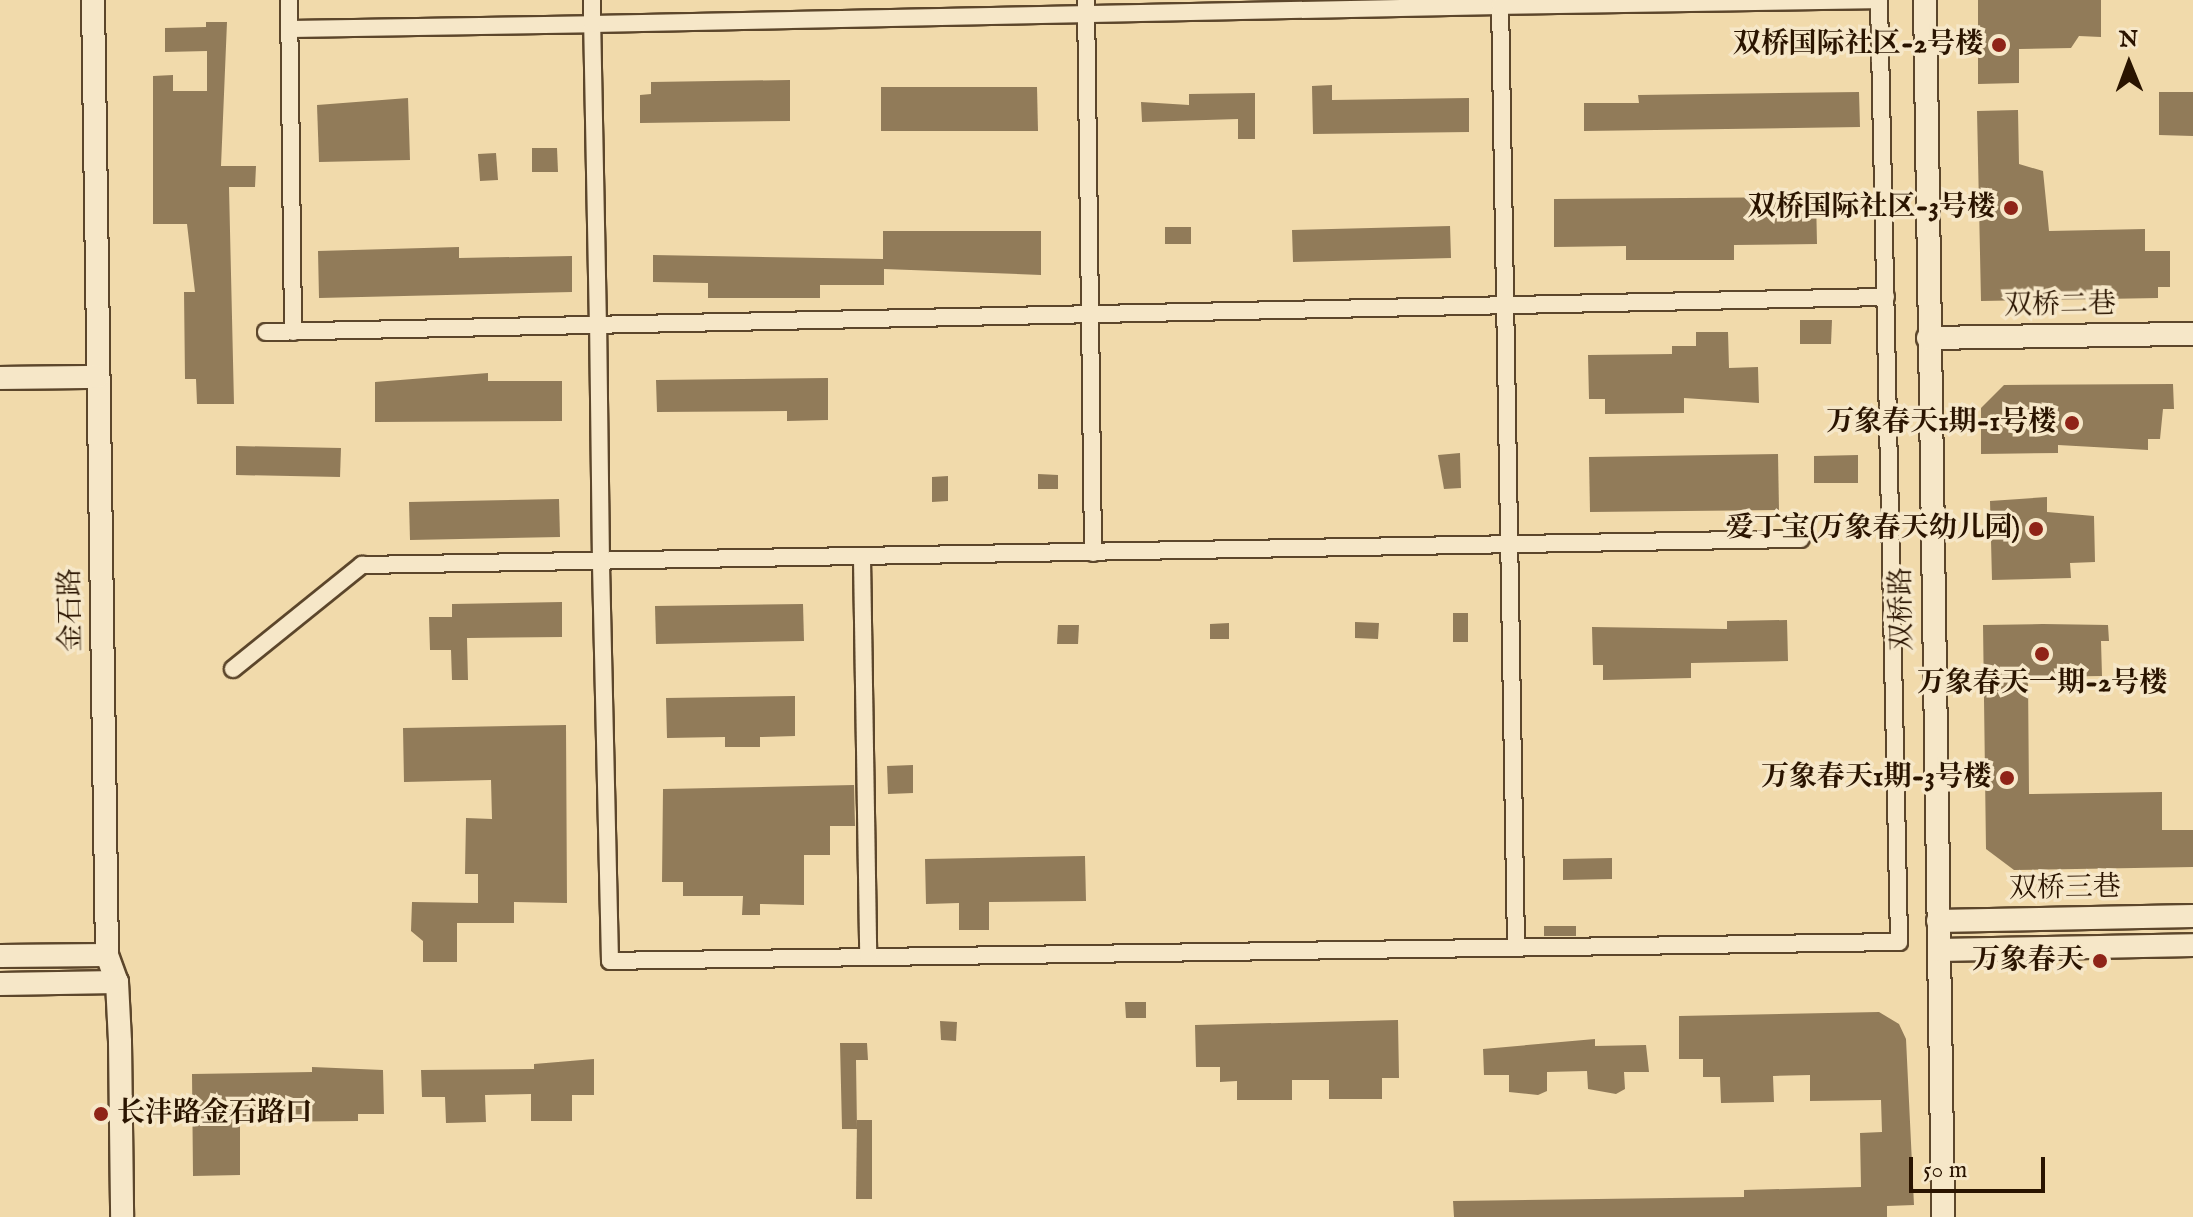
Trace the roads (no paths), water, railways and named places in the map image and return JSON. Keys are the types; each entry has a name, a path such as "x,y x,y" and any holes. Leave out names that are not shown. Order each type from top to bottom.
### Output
{"street":[{"name":"金石路","path":"93,0 107,955 117,982 122,1217"},
{"path":"289,0 293,332"},
{"path":"290,29 592,24 1086,7 1879,0 1899,942 610,961 601,562 598,328 592,24 592,0"},
{"name":"双桥路","path":"1925,0 1943,1217"},
{"path":"1500,3 1516,948"},
{"path":"1086,7 1093,553"},
{"path":"266,332 598,328 1886,297"},
{"name":"双桥二巷","path":"1928,338 2193,334"},
{"path":"0,378 98,377"},
{"path":"233,669 362,565 1801,539"},
{"path":"862,558 868,957"},
{"name":"双桥三巷","path":"1938,921 2193,916"},
{"name":"双桥三巷","path":"1939,950 2193,945"},
{"path":"0,956 107,955"},
{"path":"0,984 117,982"}],"place":[{"name":"双桥国际社区-2号楼","path":"1999,45"},
{"name":"双桥国际社区-3号楼","path":"2011,208"},
{"name":"万象春天1期-1号楼","path":"2072,423"},
{"name":"爱丁宝(万象春天幼儿园)","path":"2036,529"},
{"name":"万象春天一期-2号楼","path":"2042,654"},
{"name":"万象春天1期-3号楼","path":"2007,778"},
{"name":"万象春天","path":"2100,961"},
{"name":"长沣路金石路口","path":"101,1114"}]}
